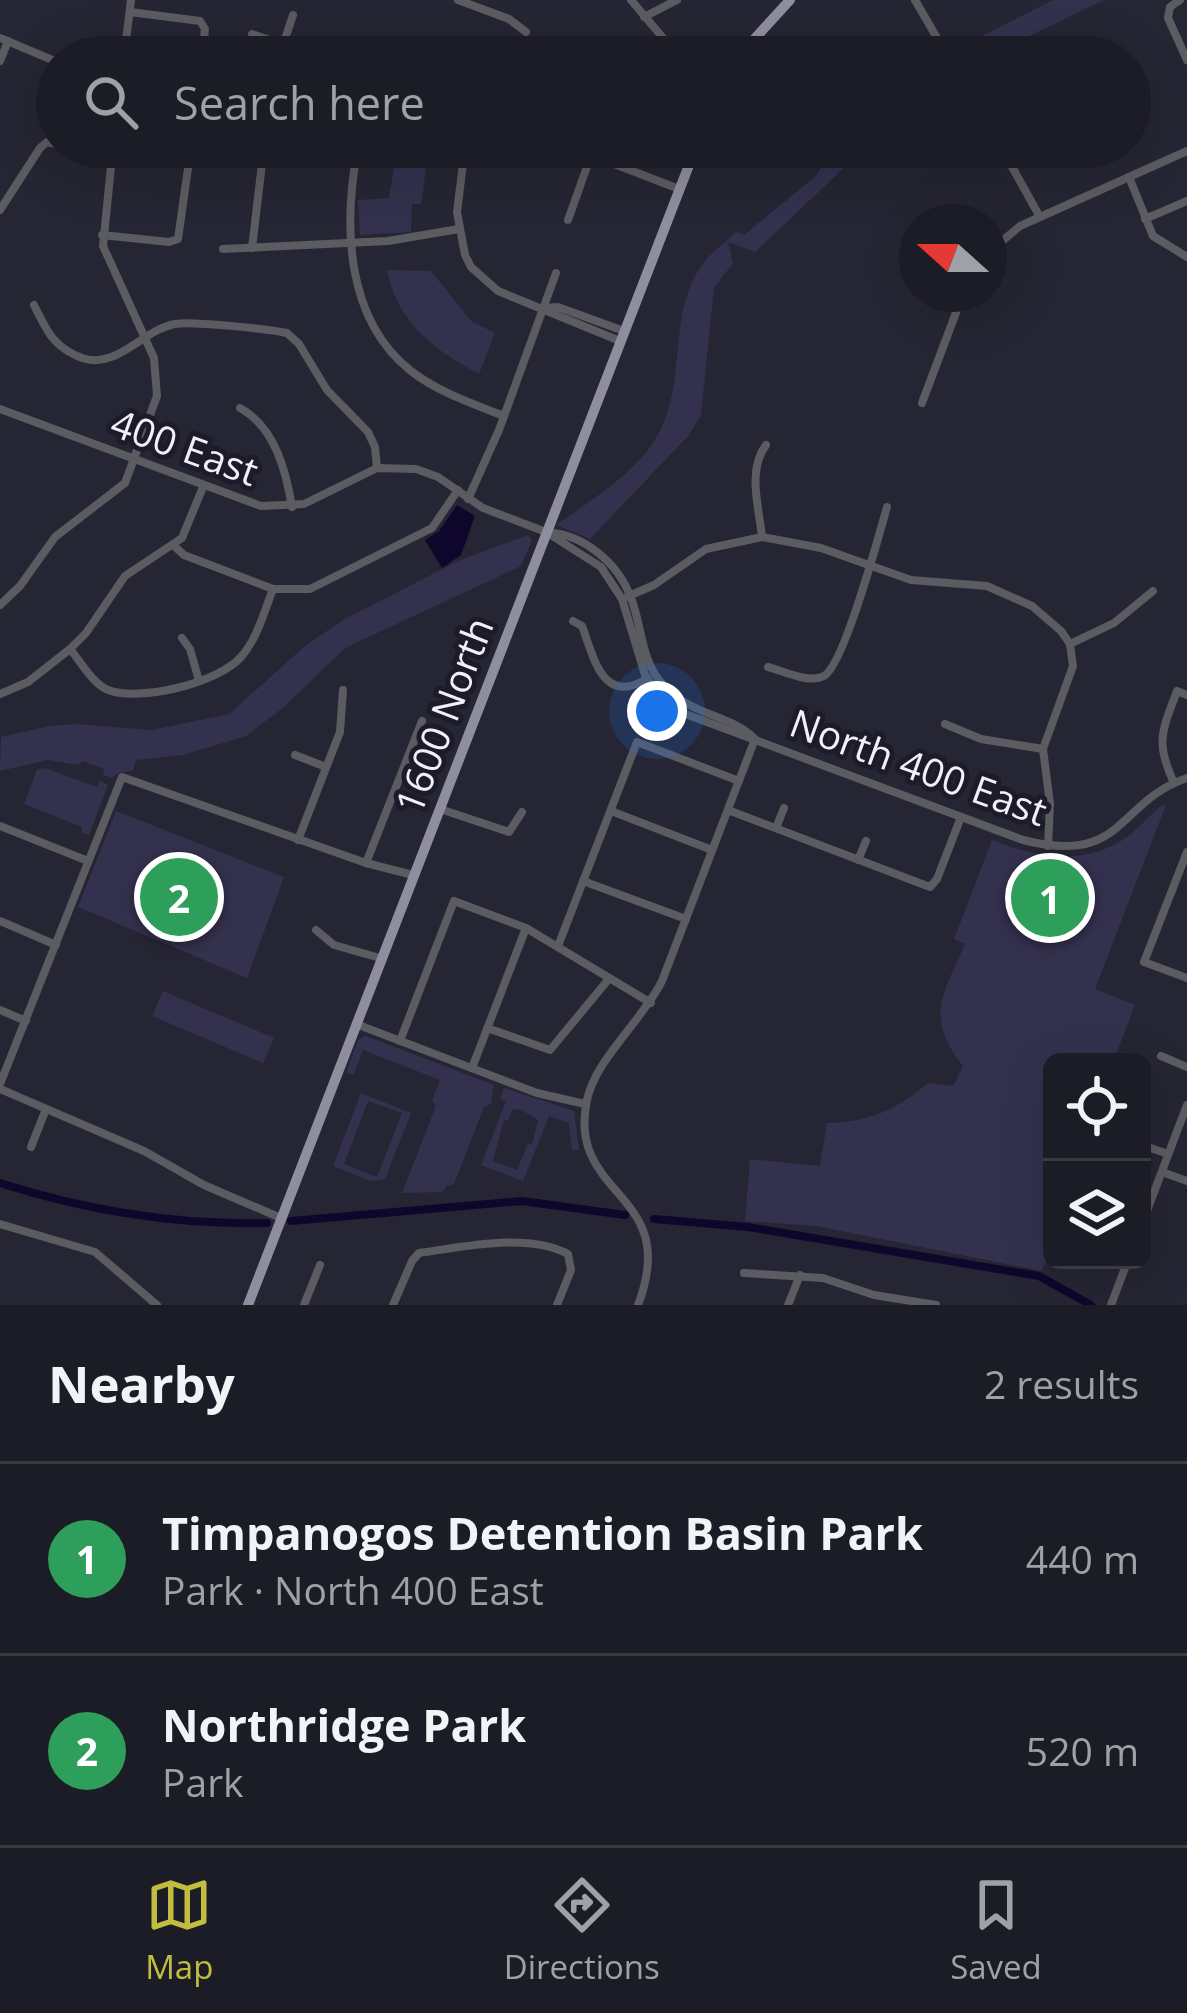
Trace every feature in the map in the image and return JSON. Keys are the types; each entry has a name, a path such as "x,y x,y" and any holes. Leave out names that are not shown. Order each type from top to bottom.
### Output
{"main road":[{"path":"757,36 790,0"},
{"name":"1600 North","path":"248,1305 688,168"}],"street":[{"path":"127,36 131,0"},
{"path":"631,0 661,36"},
{"path":"644,17 677,0"},
{"path":"915,0 936,36"},
{"path":"1180,0 1170,7 1168,18 1187,60"},
{"path":"464,1 509,19 526,32"},
{"path":"130,12 204,24 203,36"},
{"path":"286,36 293,15"},
{"path":"252,34 258,36"},
{"path":"0,61 4,39 36,53"},
{"path":"1151,167 1187,151"},
{"path":"0,210 36,164"},
{"path":"0,605 62,530 119,490 134,460 158,382 102,235 110,168"},
{"path":"102,235 175,242 181,231 188,168"},
{"path":"252,248 262,168"},
{"path":"356,168 353,240 360,302 393,356 430,383 504,416"},
{"path":"462,168 459,229 465,255 481,278 557,317 622,336"},
{"path":"568,220 587,168"},
{"path":"632,168 680,189"},
{"path":"1012,168 1040,217"},
{"path":"1007,237 1020,226 1149,168"},
{"path":"1129,177 1159,243 1187,257"},
{"path":"1145,219 1187,201"},
{"path":"223,249 399,240 459,229"},
{"path":"468,499 556,274"},
{"path":"34,305 52,342 94,362 176,324 287,333 327,390 368,432 377,468 416,469 468,499 546,532 602,567 626,597 637,656 680,712 754,739 651,1003 600,1070 586,1104 584,1127 590,1153 647,1234 651,1257 638,1305"},
{"path":"922,403 956,312"},
{"path":"240,408 256,420 278,454 292,507"},
{"name":"400 East","path":"0,409 252,504 304,504 377,468"},
{"path":"762,538 756,470 766,445"},
{"path":"0,694 28,682 70,649 117,584 173,545 187,528 203,487"},
{"path":"173,545 184,555 273,590 310,589 425,532 458,490"},
{"path":"768,667 818,678 826,675 838,657 887,507"},
{"path":"626,597 706,549 762,538 820,548 911,580 988,586 1032,606 1050,618 1070,644 1072,670 1043,749 1050,804 1048,845"},
{"path":"70,649 97,683 110,691 158,692 199,681 239,660 273,590"},
{"path":"1070,644 1114,622 1153,591"},
{"path":"573,621 582,626 602,677 618,687 633,687 650,675"},
{"path":"182,638 199,681"},
{"path":"298,839 340,732 344,690"},
{"path":"1174,783 1162,757 1160,735 1182,693"},
{"path":"366,863 422,721"},
{"path":"945,724 981,739 1043,749"},
{"name":"North 400 East","path":"754,739 1048,845 1074,846 1112,833 1174,783 1187,778"},
{"path":"558,946 637,742 739,781"},
{"path":"295,755 326,766"},
{"path":"280,1218 0,1087 122,777 366,863 413,875"},
{"path":"439,808 509,832 522,812"},
{"path":"776,828 784,808"},
{"path":"728,809 930,887 961,817"},
{"path":"610,811 712,850"},
{"path":"0,826 88,862"},
{"path":"858,860 866,841"},
{"path":"1187,852 1144,962 1187,978"},
{"path":"584,881 686,919"},
{"path":"400,1041 454,901 526,928 651,1003"},
{"path":"0,921 56,946"},
{"path":"472,1068 526,928"},
{"path":"316,930 334,945 380,958"},
{"path":"488,1028 550,1050 608,980"},
{"path":"0,1010 26,1021"},
{"path":"355,1023 537,1094 586,1104"},
{"path":"1161,1056 1187,1066"},
{"path":"1151,1201 1187,1105"},
{"path":"31,1147 46,1109"},
{"path":"1151,1147 1168,1154"},
{"path":"1162,1172 1187,1181"},
{"path":"0,1224 95,1252 158,1305"},
{"path":"393,1305 415,1256 512,1243 564,1250 570,1257 571,1270 557,1305"},
{"path":"304,1305 320,1265"},
{"path":"1111,1305 1125,1269"},
{"path":"744,1273 800,1275 840,1282 872,1300 936,1305"},
{"path":"788,1305 800,1275"}],"shaded area":[{"path":"1053,0 1104,0 1029,36 982,36"},
{"path":"394,168 426,168 421,204 412,204 411,232 360,235 358,200 389,198"},
{"path":"821,168 844,168 755,252 728,242 733,263 714,288 701,415 689,435 590,539 556,525 627,472 659,433 673,391 685,303 703,264 736,232 744,235"},
{"path":"387,270 431,271 471,321 495,333 479,374 420,333 399,305"},
{"path":"457,505 475,516 461,555 442,568 425,540 439,531"},
{"path":"528,535 532,540 521,566 345,648 246,736 183,755 136,760 133,771 112,778 103,775 104,769 82,761 78,765 48,760 0,771 1,737 77,724 152,730 229,714 305,646 343,620 460,560"},
{"path":"45,768 97,787 100,781 108,785 89,835 82,833 82,827 24,804 37,770"},
{"path":"1166,805 1095,989 1135,1005 1116,1053 1043,1053 1042,1271 816,1226 745,1221 750,1159 820,1166 827,1123 881,1113 928,1083 953,1086 963,1066 944,1033 941,1006 965,944 954,939 992,840 1043,855 1077,856 1127,837"},
{"path":"116,811 284,877 247,978 78,907"},
{"path":"163,991 274,1038 263,1063 152,1016"},
{"path":"366,1036 494,1085 491,1104 484,1107 454,1184 443,1192 402,1193 436,1106 432,1100 440,1080 363,1050 354,1074 346,1073 358,1040"},
{"path":"504,1088 574,1111 579,1150 572,1150 569,1123 549,1116 523,1181 481,1165 506,1101 500,1098","holes":["520,1109 538,1120 532,1144 517,1170 493,1161 504,1120 508,1121 512,1110"]},
{"path":"361,1093 411,1113 385,1179 371,1181 333,1166","holes":["368,1101 402,1113 377,1177 344,1164"]}],"waterway":[{"path":"0,1183 132,1214 267,1223"},
{"path":"291,1221 522,1201 625,1215"},
{"path":"654,1219 748,1227 1039,1276 1091,1305"}],"place":[{"name":"Northridge Park","path":"179,897"},
{"name":"Timpanogos Detention Basin Park","path":"1050,898"}]}
